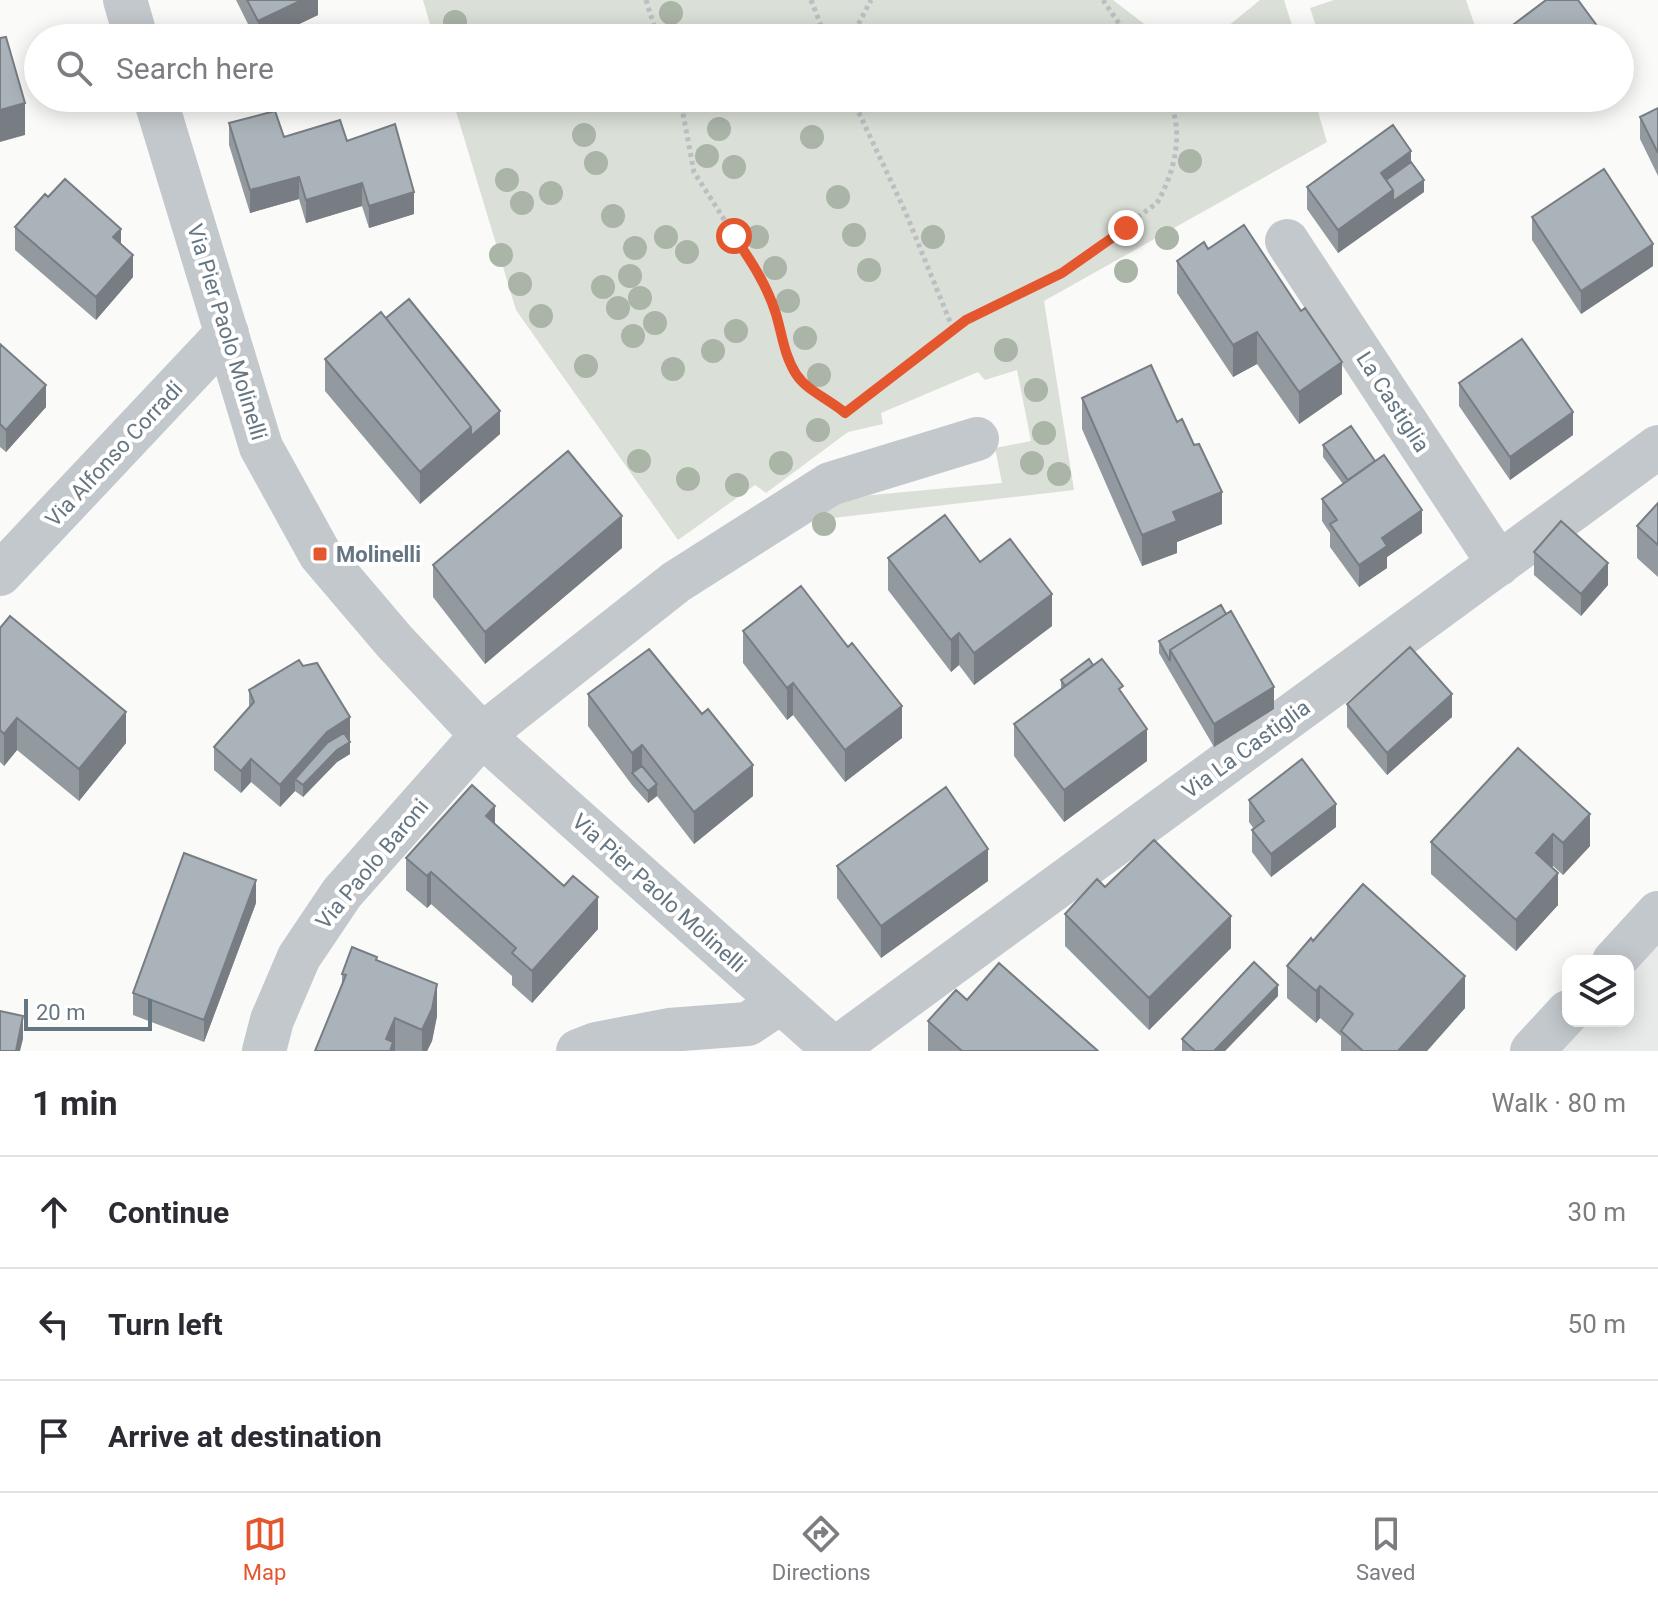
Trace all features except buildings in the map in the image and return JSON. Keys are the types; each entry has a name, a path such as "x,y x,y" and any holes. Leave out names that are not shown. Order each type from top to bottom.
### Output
{"street":[{"path":"125,0 132,24"},
{"name":"Via Pier Paolo Molinelli","path":"159,112 261,447 320,554 394,641 482,735 835,1050"},
{"name":"La Castiglia","path":"1287,241 1499,564"},
{"name":"Via Alfonso Corradi","path":"0,574 227,333"},
{"path":"482,735 676,582 830,484 977,439"},
{"name":"Via La Castiglia","path":"835,1050 1658,447"},
{"name":"Via Paolo Baroni","path":"264,1051 272,1020 299,957 342,893 482,735"},
{"path":"1620,955 1658,913"},
{"path":"578,1051 596,1044 669,1030 748,1024 781,1002"},
{"path":"1532,1051 1562,1018"}],"path":[{"path":"646,0 654,24"},
{"path":"811,0 820,24"},
{"path":"858,24 871,0"},
{"path":"1103,0 1119,24"},
{"path":"683,112 694,172 764,282 785,351 797,376 812,391 845,413 953,329 1062,273 1157,203 1165,189 1177,136 1171,112"},
{"path":"859,112 905,211 953,329"}],"shaded area":[{"path":"423,0 1113,0 1144,24 430,24"},
{"path":"1260,0 1284,0 1292,24 1231,24"},
{"path":"1334,0 1466,0 1474,24 1315,24 1310,8"},
{"path":"456,112 1318,112 1327,142 1044,301 1074,490 798,522 829,499 1002,483 995,448 1031,441 1017,370 985,380 978,372 881,413 883,424 848,432 766,493 755,485 678,540 516,310"},
{"path":"1658,942 1658,1051 1559,1051 1581,1027 1634,1027 1634,968"}],"place":[{"name":"Molinelli","path":"320,554"}],"route":[{"path":"734,236 764,282 785,351 797,376 812,391 845,413 966,320 1062,273 1126,228"}]}
